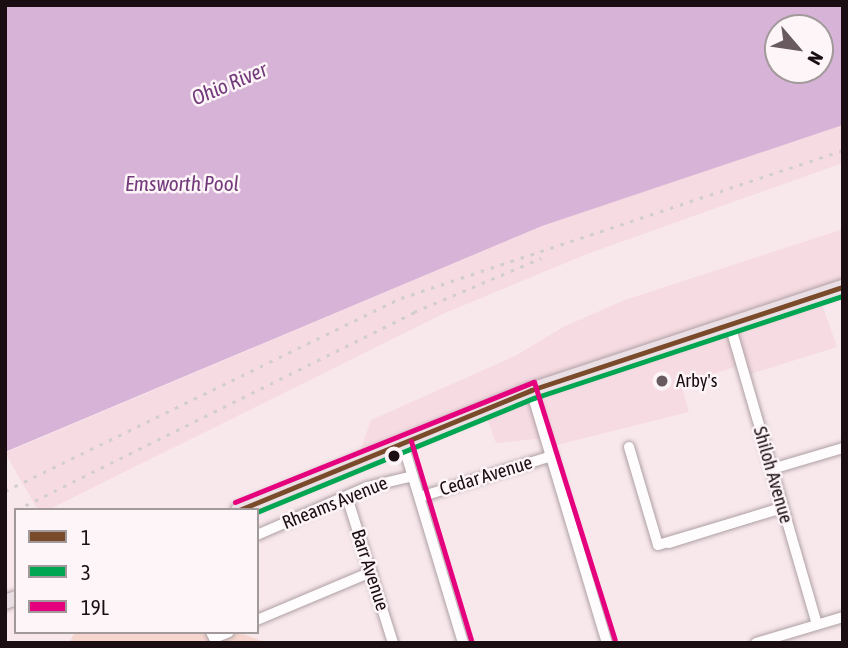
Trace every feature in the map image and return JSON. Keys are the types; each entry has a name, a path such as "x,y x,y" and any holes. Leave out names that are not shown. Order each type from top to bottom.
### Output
{"highway":[{"path":"243,508 531,390 843,287"}],"street":[{"name":"Shiloh Avenue","path":"730,325 817,625"},
{"path":"531,390 607,643"},
{"path":"403,444 463,643"},
{"path":"629,447 658,545 783,508"},
{"path":"772,469 843,448"},
{"name":"Cedar Avenue","path":"420,497 552,456"},
{"name":"Rheams Avenue","path":"259,534 347,497 413,475"},
{"name":"Barr Avenue","path":"347,497 393,643"},
{"path":"259,619 371,572"},
{"path":"756,643 843,617"}],"shaded area":[{"path":"843,125 843,163 587,254 445,313 52,508 37,508 5,453 542,226"},
{"path":"843,229 843,287 819,296 837,347 744,376 741,365 681,384 689,412 549,447 546,438 496,443 484,410 356,463 371,420 515,356 565,326 625,300"},
{"path":"74,634 243,634 267,643 69,643"}],"water":[{"name":"Emsworth Pool","path":"5,5 843,5 843,125 542,226 5,452"}],"railway":[{"path":"5,491 401,298 843,150"},
{"path":"20,508 414,312 541,258"}],"transit line":[{"name":"1","path":"244,508 531,390 843,287"},
{"name":"3","path":"259,511 534,398 843,296"},
{"name":"19L","path":"235,502 534,382 615,640"},
{"name":"19L","path":"411,441 471,640"}],"place":[{"name":"Arby's","path":"662,381"}],"water label":[{"name":"Ohio River","path":"229,83"}]}
